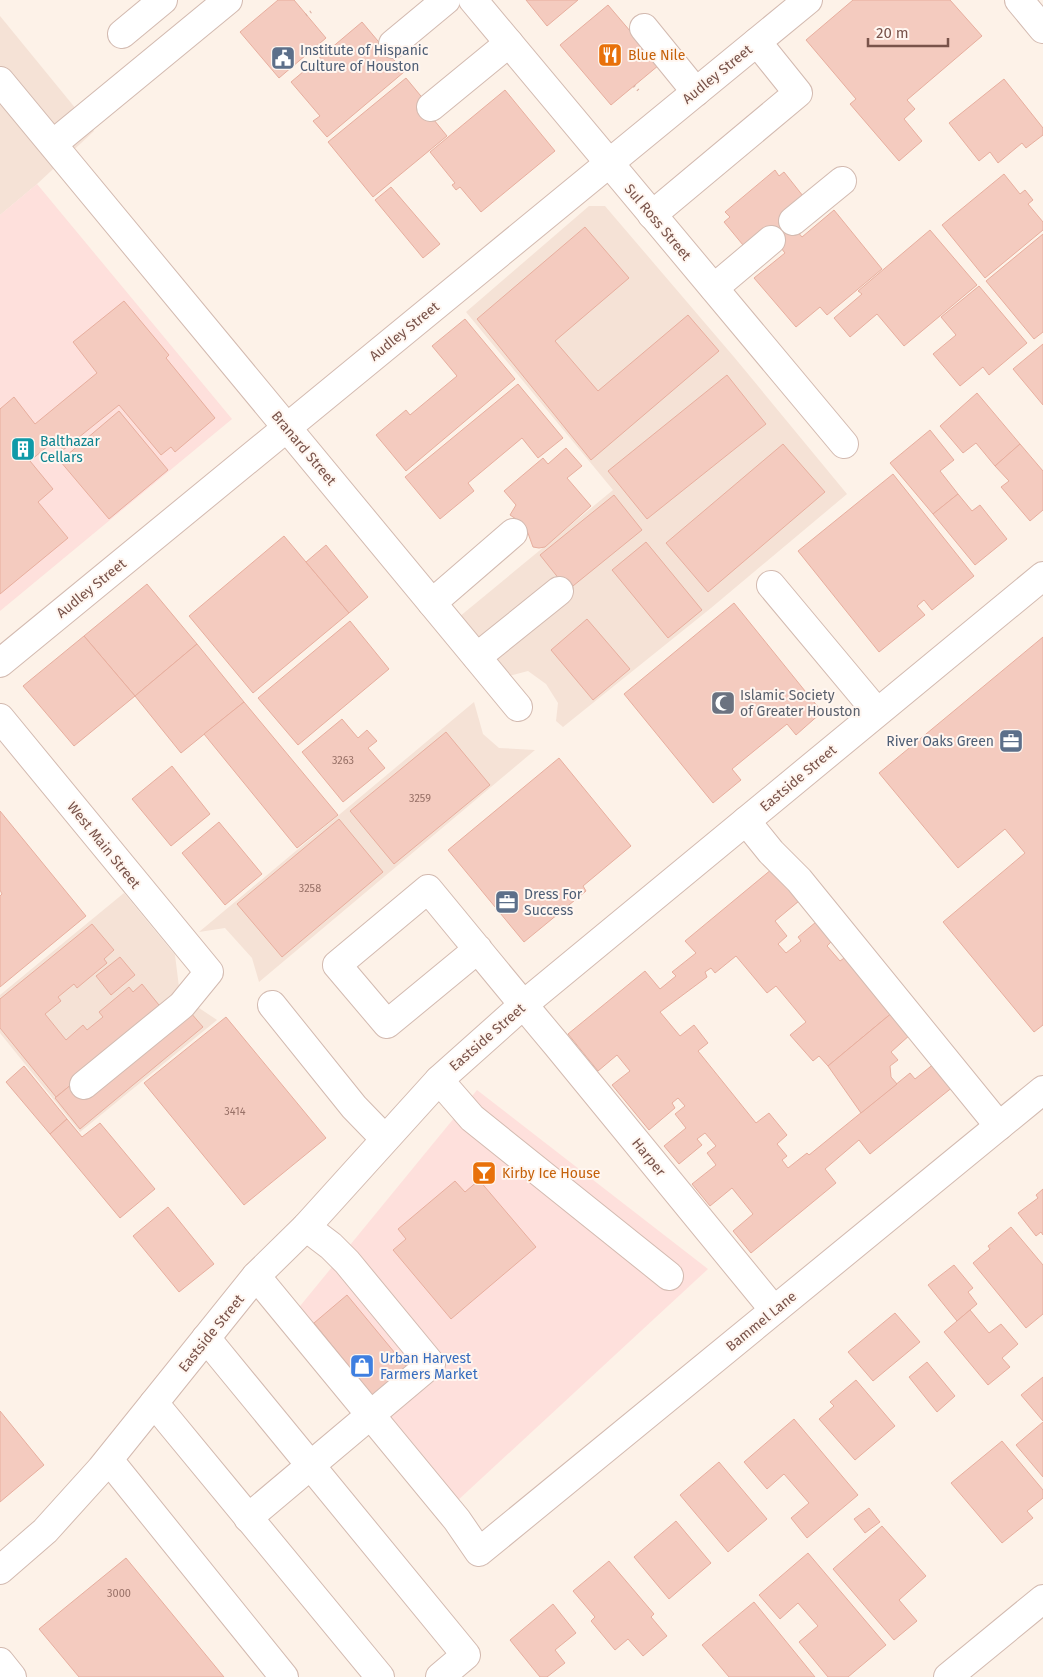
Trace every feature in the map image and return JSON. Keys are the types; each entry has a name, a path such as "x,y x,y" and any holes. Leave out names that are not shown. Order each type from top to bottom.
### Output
{"street":[{"path":"122,34 162,0"},
{"path":"53,144 228,0"},
{"path":"393,44 446,0"},
{"name":"Sul Ross Street","path":"473,0 844,444"},
{"name":"Audley Street","path":"0,663 808,0"},
{"path":"1019,0 1043,29"},
{"path":"644,28 696,92"},
{"path":"652,215 798,93 757,42"},
{"path":"431,107 509,43"},
{"name":"Branard Street","path":"0,81 518,707"},
{"path":"793,221 842,181"},
{"path":"714,288 771,240"},
{"path":"432,603 514,533"},
{"name":"Eastside Street","path":"0,1570 44,1531 109,1460 256,1276 306,1227 439,1080 523,1005 1043,576"},
{"path":"771,584 877,712"},
{"path":"478,658 560,590"},
{"name":"West Main Street","path":"0,718 209,972 182,1005 84,1085"},
{"path":"746,821 771,852 799,880 999,1126"},
{"name":"Harper","path":"478,949 387,1024 338,964 428,889 478,949 774,1310"},
{"path":"272,1005 354,1107 385,1139"},
{"path":"439,1080 472,1118 669,1276"},
{"name":"Bammel Lane","path":"370,1415 457,1520 479,1552 1043,1090"},
{"path":"248,1518 431,1364 347,1262 306,1227"},
{"path":"256,1276 370,1415"},
{"path":"206,1338 466,1655 440,1677"},
{"path":"154,1403 380,1677"},
{"path":"109,1460 284,1677"},
{"path":"948,1677 1043,1599"},
{"path":"0,1662 12,1677"}],"path":[{"path":"306,15 312,10"},
{"path":"634,86 640,92"}],"shaded area":[{"path":"0,16 94,131 37,184 0,215"},
{"path":"37,184 232,419 0,611 0,215"},
{"path":"589,206 605,206 734,357 847,494 711,608 563,727 556,721 558,703 546,684 528,671 509,676 459,617 613,490 466,312"},
{"path":"474,702 483,734 499,748 535,750 259,982 252,958 225,928 199,932"},
{"path":"124,893 175,955 179,987 193,1004 217,1020 80,1132 0,1033 0,995"},
{"path":"477,1090 708,1269 456,1502 296,1311"}],"building":[{"name":"Institute of Hispanic Culture of Houston","path":"278,0 294,0 326,38 279,78 240,32"},
{"path":"526,0 578,0 547,26"},
{"path":"853,0 950,0 982,36 907,100 915,109 904,119 922,141 899,161 850,104 856,99 806,40"},
{"name":"Blue Nile","path":"608,5 659,65 611,105 560,45"},
{"path":"362,22 404,72 327,137 313,121 320,116 291,82"},
{"path":"406,78 425,101 421,104 447,136 373,197 328,142"},
{"path":"1004,79 1043,128 1043,135 1026,148 1022,143 998,163 990,152 979,161 949,123"},
{"path":"505,90 555,151 481,212 460,187 456,190 452,185 455,183 430,152"},
{"path":"775,170 779,176 784,172 803,196 782,213 802,237 834,210 882,269 827,315 820,307 796,327 754,278 785,253 765,228 743,245 724,222 730,217 725,212"},
{"path":"1004,174 1020,194 1025,190 1033,200 1028,204 1043,222 1043,230 985,278 942,225"},
{"path":"391,187 440,244 423,258 375,200"},
{"path":"585,227 629,278 555,341 598,391 688,315 719,351 591,460 477,319"},
{"path":"930,230 977,285 904,346 877,314 850,337 834,318 862,294 858,291"},
{"path":"1043,234 1043,332 1034,339 986,281"},
{"path":"979,286 1027,343 989,375 983,367 960,386 933,354 956,335 941,317"},
{"name":"Balthazar Cellars","path":"124,301 169,355 166,358 215,418 175,452 171,447 161,455 119,405 63,450 55,440 30,461 53,489 38,502 68,538 0,594 0,409 14,397 35,424 97,373 73,342"},
{"path":"465,319 515,379 406,471 376,435 406,410 410,415 457,376 432,346"},
{"path":"1043,344 1043,405 1013,369"},
{"path":"727,375 766,424 647,519 608,471"},
{"path":"518,384 563,438 538,458 522,438 468,483 474,491 440,519 405,477"},
{"path":"977,393 1020,444 995,466 976,443 963,453 940,426"},
{"path":"119,411 168,470 109,519 60,461"},
{"path":"930,430 954,460 940,471 958,494 933,514 890,463"},
{"path":"783,444 825,492 708,592 666,543"},
{"path":"1020,444 1043,471 1043,510 1030,521 1001,487 1009,481 995,466"},
{"path":"566,448 582,466 567,478 591,506 545,547 533,547 525,525 510,515 516,505 504,491 543,458 548,464"},
{"path":"893,474 974,576 932,610 924,600 917,606 925,615 879,652 798,551"},
{"path":"958,494 972,511 980,505 1007,539 975,565 933,514"},
{"path":"614,495 642,530 568,590 540,555"},
{"path":"284,536 349,613 253,693 189,616"},
{"path":"646,542 702,610 668,638 612,570"},
{"path":"326,545 368,597 349,613 306,562"},
{"path":"147,584 197,644 135,696 84,636"},
{"name":"Islamic Society of Greater Houston","path":"734,603 822,712 796,735 787,724 732,769 741,780 713,803 624,694"},
{"path":"587,619 630,669 593,700 551,650"},
{"path":"350,621 389,669 298,745 258,698"},
{"path":"84,636 135,696 74,746 23,686"},
{"path":"1043,637 1043,1025 1034,1032 943,922 1025,853 1005,829 958,868 879,773"},
{"path":"197,644 244,702 181,753 135,696"},
{"path":"244,702 338,815 297,848 204,734"},
{"path":"342,719 358,738 367,730 377,741 368,748 385,768 343,802 302,752"},
{"path":"446,732 490,785 394,864 350,811"},
{"path":"559,758 631,846 583,886 586,891 524,942 448,850"},
{"path":"172,766 210,814 171,846 132,799"},
{"path":"0,811 86,916 0,987 0,896 2,894 0,890"},
{"path":"339,819 383,872 282,957 237,904"},
{"path":"219,822 262,874 225,905 182,853"},
{"path":"772,869 799,901 775,921 787,936 778,944 786,953 801,941 798,937 816,922 832,941 827,946 840,961 847,956 893,1012 828,1066 819,1056 813,1061 790,1035 806,1022 776,986 767,993 736,956 715,973 711,968 705,972 707,977 660,1012 680,1036 694,1025 708,1043 698,1051 756,1123 769,1113 787,1135 777,1144 787,1156 782,1160 788,1168 807,1153 809,1155 910,1073 915,1079 935,1063 954,1086 870,1154 859,1140 825,1169 836,1183 751,1253 733,1231 753,1214 732,1188 710,1206 692,1184 716,1165 707,1153 716,1146 705,1133 697,1139 702,1145 679,1164 664,1146 686,1128 675,1114 685,1106 678,1098 672,1103 675,1108 649,1130 612,1085 630,1071 617,1055 598,1071 568,1034 645,971 660,989 676,976 672,972 696,953 685,941"},
{"path":"92,924 114,950 104,959 107,963 77,988 74,984 58,997 61,1001 45,1014 66,1040 83,1025 87,1030 103,1017 99,1012 129,987 133,992 142,984 163,1010 56,1097 0,1028 0,999"},
{"path":"120,957 135,975 111,995 96,976"},
{"path":"190,1012 203,1027 80,1129 55,1098 72,1084 84,1098"},
{"path":"893,1012 911,1034 891,1052 898,1060 890,1066 891,1077 897,1084 861,1113 828,1066"},
{"path":"226,1017 326,1138 244,1205 144,1083"},
{"path":"24,1066 67,1119 50,1134 6,1082"},
{"path":"67,1119 82,1137 100,1123 155,1189 120,1218 50,1134"},
{"path":"479,1180 536,1247 451,1319 393,1250 406,1239 398,1229 455,1181 465,1192"},
{"path":"1043,1189 1043,1235 1041,1232 1036,1236 1018,1213 1038,1198 1036,1195"},
{"path":"168,1207 214,1264 179,1292 133,1236"},
{"path":"1011,1227 1043,1265 1043,1314 1026,1328 973,1263 990,1249 988,1246"},
{"path":"954,1265 973,1288 968,1292 977,1304 957,1321 928,1285"},
{"path":"347,1295 409,1370 375,1398 314,1323"},
{"path":"970,1310 989,1333 1001,1324 1018,1344 1002,1358 1010,1367 988,1385 944,1332"},
{"path":"895,1313 920,1342 873,1381 848,1352"},
{"path":"927,1362 955,1396 937,1412 909,1377"},
{"path":"1043,1377 1043,1421 1021,1395"},
{"path":"856,1380 895,1426 855,1460 819,1419 834,1406 830,1402"},
{"path":"0,1411 44,1465 0,1502"},
{"path":"794,1419 858,1495 807,1538 791,1518 809,1503 784,1474 767,1489 744,1462"},
{"path":"1043,1422 1043,1477 1016,1445"},
{"path":"1002,1441 1043,1490 1043,1498 1027,1511 1033,1518 1002,1543 951,1483"},
{"path":"719,1462 767,1519 728,1552 680,1495"},
{"path":"869,1508 880,1522 865,1533 854,1519"},
{"path":"676,1521 711,1563 669,1599 634,1557"},
{"path":"882,1526 926,1576 899,1600 917,1621 894,1640 833,1569"},
{"path":"808,1553 886,1645 848,1677 828,1677 799,1642 818,1626 798,1603 780,1619 759,1595"},
{"path":"126,1558 224,1677 79,1677 39,1629"},
{"path":"609,1561 654,1614 651,1617 667,1636 643,1656 628,1639 615,1650 591,1621 595,1617 573,1591"},
{"path":"754,1602 815,1677 729,1677 702,1645"},
{"path":"553,1604 576,1633 555,1650 565,1663 547,1677 540,1677 510,1640"}],"place":[{"name":"Blue Nile","path":"610,55"},
{"name":"Institute of Hispanic Culture of Houston","path":"283,58"},
{"name":"Balthazar Cellars","path":"23,449"},
{"name":"Islamic Society of Greater Houston","path":"723,703"},
{"name":"River Oaks Green","path":"1011,741"},
{"name":"Dress For Success","path":"507,902"},
{"name":"Kirby Ice House","path":"484,1173"},
{"name":"Urban Harvest Farmers Market","path":"362,1366"}]}
